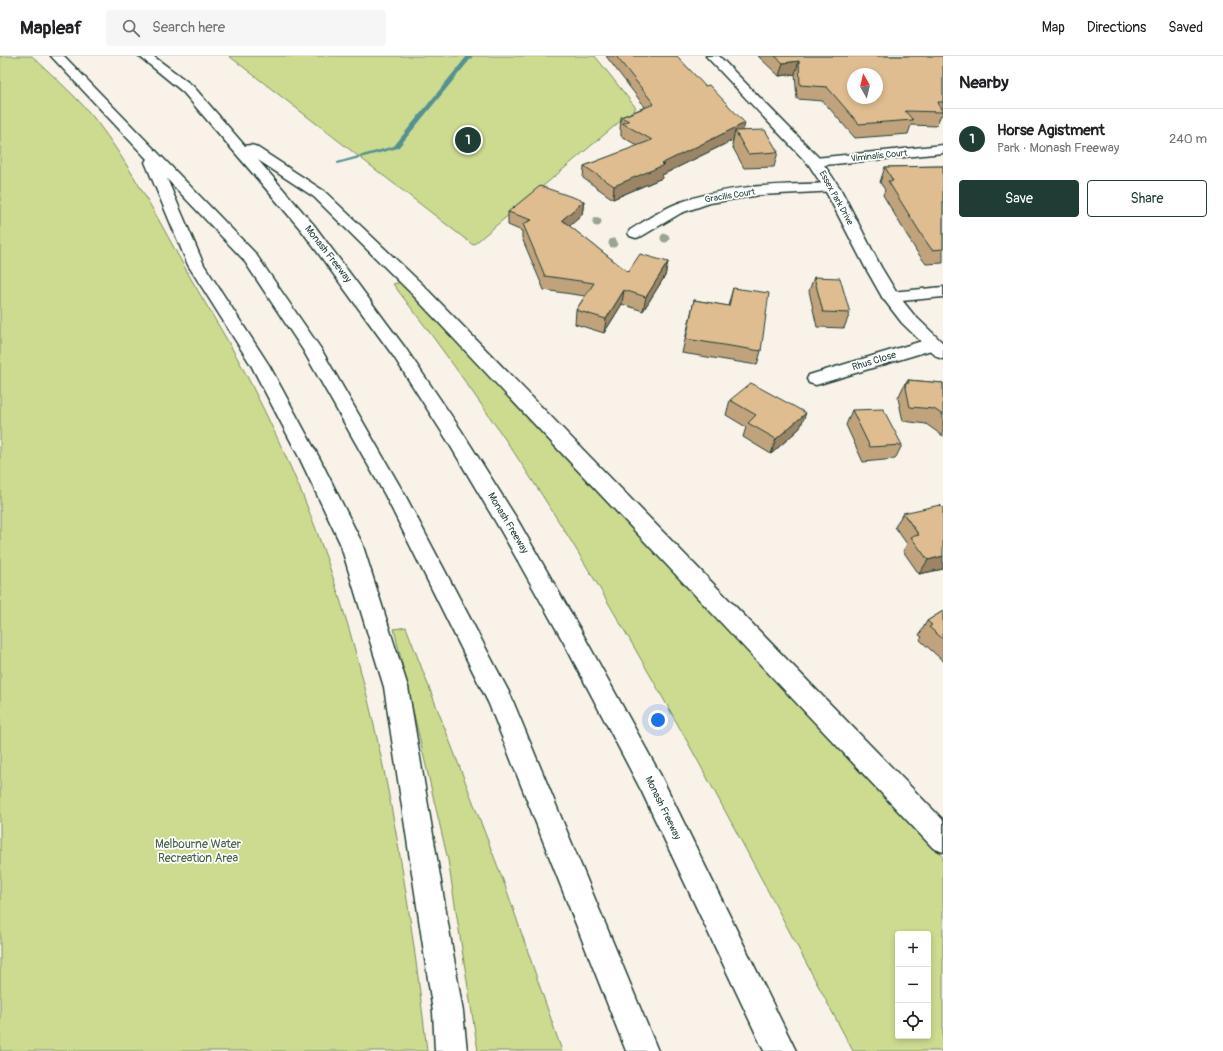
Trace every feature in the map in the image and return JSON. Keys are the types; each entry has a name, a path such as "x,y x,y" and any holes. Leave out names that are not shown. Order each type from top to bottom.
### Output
{"main road":[{"path":"57,56 249,256 312,349 396,495 501,702 642,1051"},
{"name":"Monash Freeway","path":"145,56 188,89 308,228 353,287 408,365 454,435 502,512 572,636 651,783 780,1051"},
{"name":"Essex Park Drive","path":"712,56 815,162 832,188 873,267 891,296 908,319 938,348"},
{"path":"224,132 319,194 375,247 943,839"},
{"name":"Viminalis Court","path":"815,162 943,149"},
{"path":"146,150 196,265 260,365 310,459 352,543 396,687 448,1012 450,1051"},
{"name":"Gracilis Court","path":"636,234 679,208 707,199 741,193 832,188"},
{"path":"891,296 943,292"},
{"name":"Rhus Close","path":"816,379 938,348"}],"green space":[{"name":"Melbourne Water Recreation Area","path":"0,56 32,56 80,102 108,137 145,196 236,355 278,439 297,482 328,562 349,630 368,699 384,769 409,911 427,1051 0,1051"},
{"path":"229,56 595,56 636,108 473,245"},
{"path":"401,282 943,856 943,1051 853,1051 711,785 597,583 514,452 393,284"},
{"path":"406,627 506,888 562,1051 478,1051 448,860 394,629"}],"building":[{"path":"616,56 677,56 705,86 709,85 745,123 661,164 664,165 614,186 584,166 652,140 622,123 629,121 621,117 654,104"},
{"path":"775,56 943,56 943,102 938,102 942,112 905,111 913,120 859,124 827,87 800,85 799,61 783,63"},
{"path":"765,130 778,152 748,154 735,131"},
{"path":"943,166 943,249 932,250 888,181 893,181 885,167"},
{"path":"540,186 584,201 562,220 628,272 640,254 668,262 646,297 624,290 606,319 576,310 594,283 545,276 523,224 532,220 508,212"},
{"path":"814,277 840,278 850,313 823,312"},
{"path":"733,288 769,293 761,351 686,339 694,300 729,306"},
{"path":"908,380 943,383 943,415 934,409 910,407 905,383 909,383"},
{"path":"751,383 806,413 776,439 748,423 756,415 730,400"},
{"path":"883,409 902,445 870,447 852,410"},
{"path":"940,505 943,508 943,556 928,560 911,537 919,535 903,513"},
{"path":"943,611 943,639 929,627 932,625 927,621"}],"waterway":[{"path":"339,163 396,147 470,56"}],"place":[{"name":"Horse Agistment","path":"468,140"}]}
